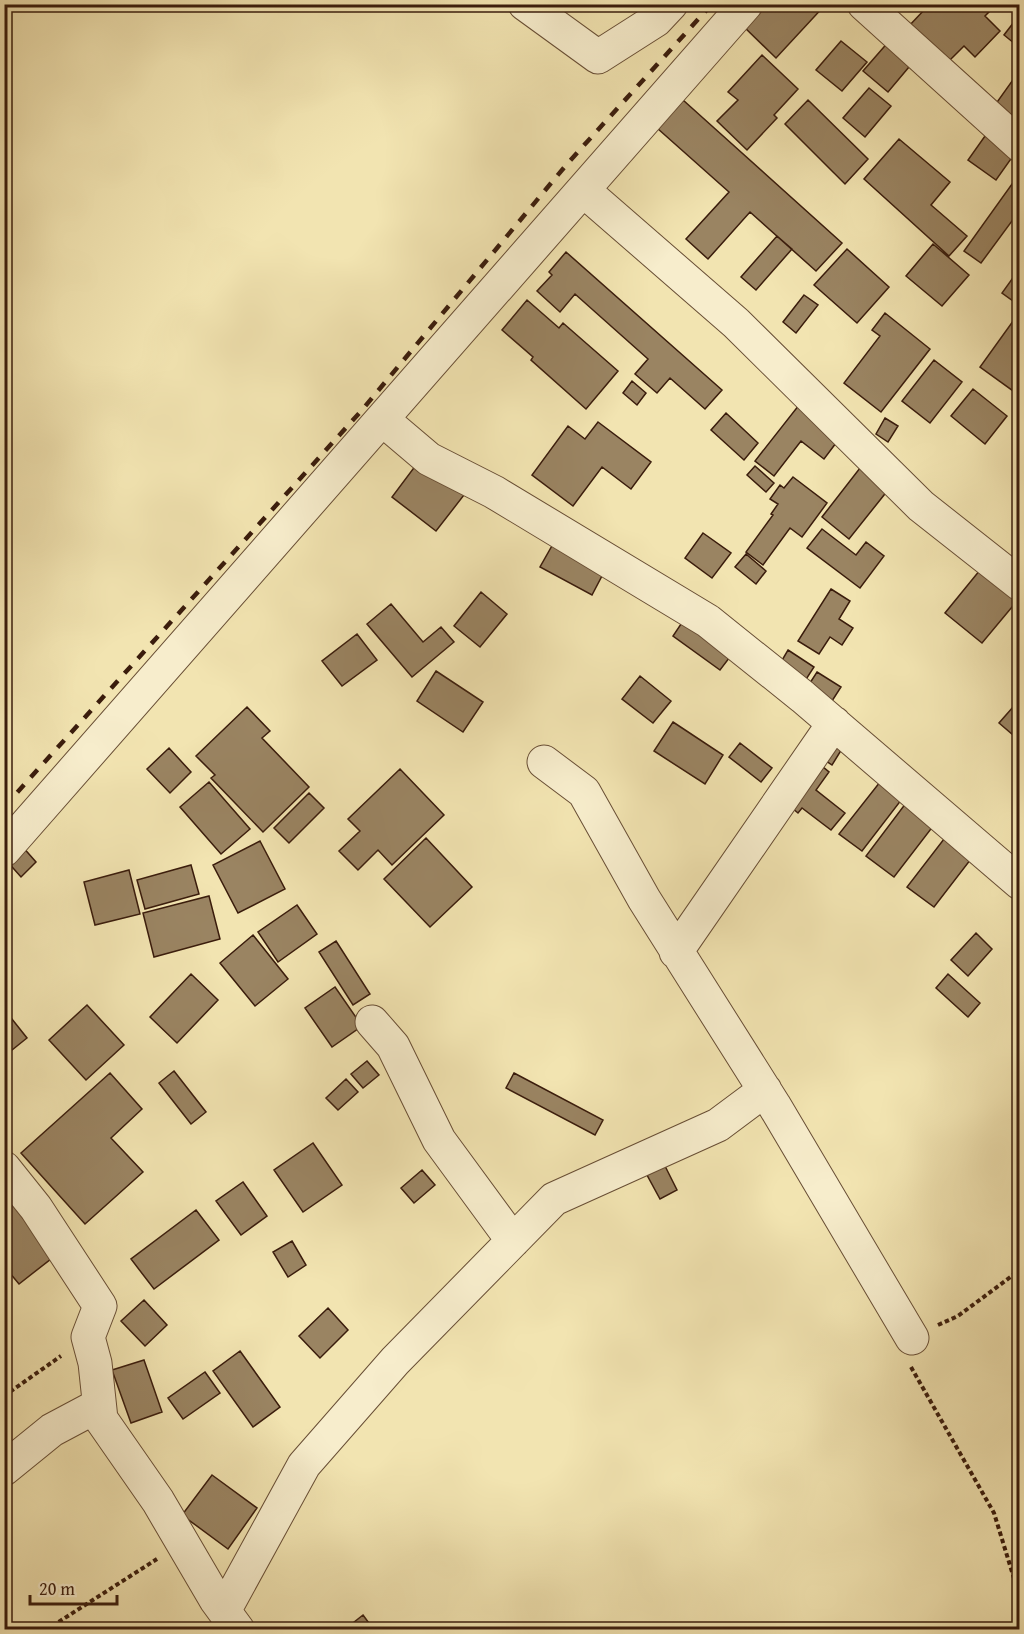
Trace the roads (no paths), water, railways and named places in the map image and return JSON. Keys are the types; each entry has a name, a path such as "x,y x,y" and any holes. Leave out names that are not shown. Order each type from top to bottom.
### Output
{"street":[{"path":"525,4 598,57 656,20 671,4"},
{"path":"4,850 746,4"},
{"path":"864,4 1020,145"},
{"path":"583,190 736,323 921,506 1020,584"},
{"path":"383,420 429,459 494,492 708,621 834,723 1020,883"},
{"path":"676,952 834,723"},
{"path":"544,762 584,792 676,952 765,1090 912,1338"},
{"path":"372,1023 393,1046 439,1140 513,1241"},
{"path":"231,1620 304,1465 395,1361 554,1199 718,1125 765,1090"},
{"path":"4,1168 36,1208 100,1306 88,1337 95,1363 101,1419 158,1501 231,1620"},
{"path":"4,1469 52,1430 99,1405"}],"railway":[{"path":"4,807 362,410 567,164 712,4"}]}
